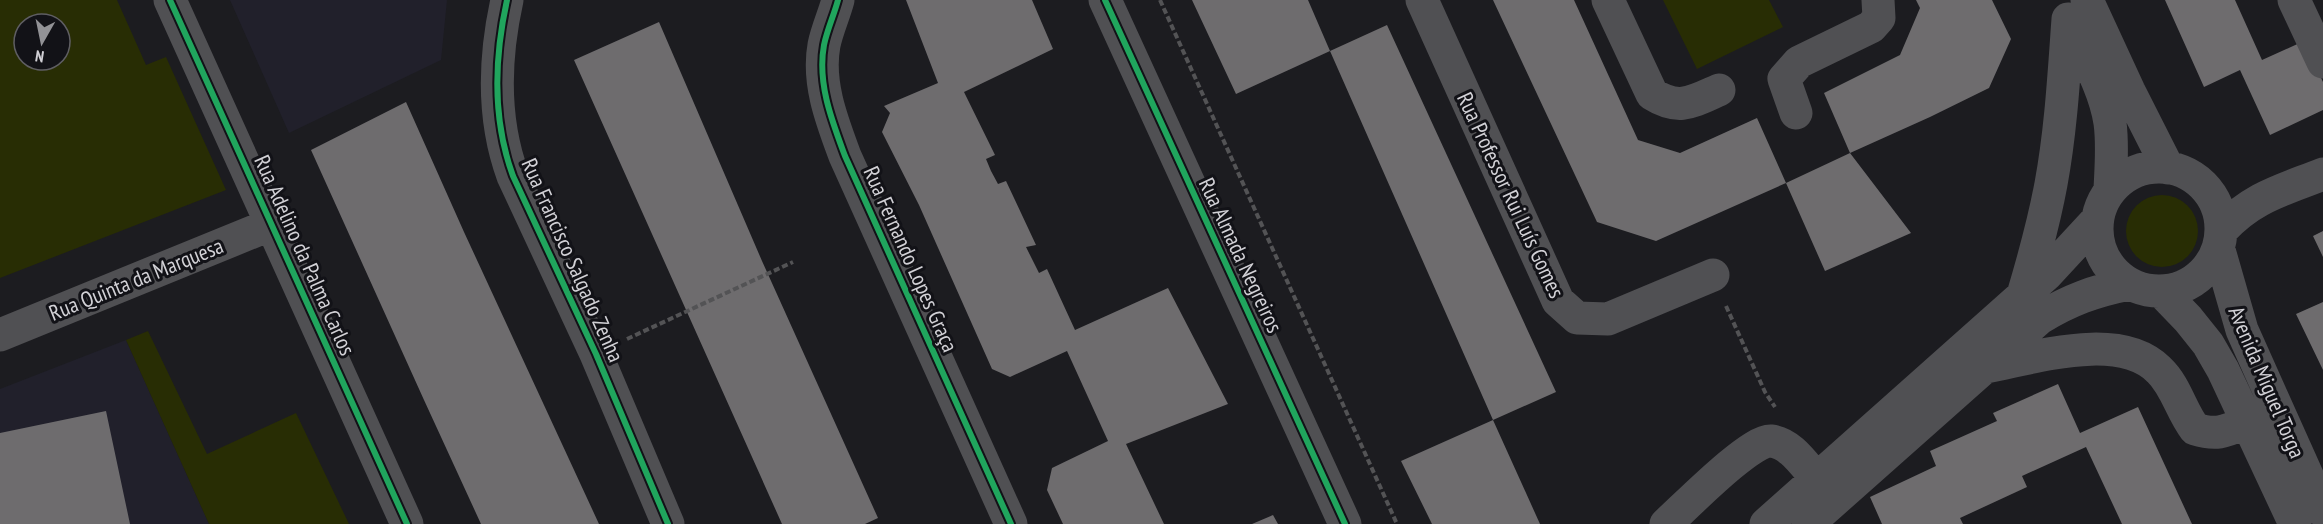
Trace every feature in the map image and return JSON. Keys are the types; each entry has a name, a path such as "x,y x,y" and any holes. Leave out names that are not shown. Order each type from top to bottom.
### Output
{"street":[{"name":"Rua Adelino da Palma Carlos","path":"170,0 407,524"},
{"name":"Rua Francisco Salgado Zenha","path":"507,0 499,46 497,89 497,108 505,155 596,354 668,524"},
{"name":"Rua Fernando Lopes Graça","path":"837,0 826,35 822,62 823,79 831,116 845,156 1011,524"},
{"name":"Rua Almada Negreiros","path":"1105,0 1345,524"},
{"name":"Rua Professor Rui Luís Gomes","path":"1422,0 1558,301 1577,318 1608,319 1719,287"},
{"path":"1608,0 1652,94 1664,101 1686,105 1719,90"},
{"path":"1796,113 1784,79 1799,62 1871,27 1879,18 1878,0"},
{"path":"2294,0 2323,62"},
{"path":"2072,6 2129,92 2168,168"},
{"path":"2072,6 2110,121 2112,151 2110,189"},
{"path":"2022,297 2051,184 2072,6"},
{"path":"2260,199 2226,194 2206,188 2189,174 2168,168 2147,168 2126,176 2110,189 2101,204 2097,221 2097,240 2103,257 2114,273 2128,284 2145,290 2162,292 2180,289 2196,280 2210,267 2220,240 2236,215 2260,199 2323,174"},
{"path":"2206,188 2220,215 2220,240"},
{"path":"1766,524 2022,297 2071,250 2097,221"},
{"name":"Rua Quinta da Marquesa","path":"0,335 272,224"},
{"name":"Avenida Miguel Torga","path":"2220,240 2242,330 2323,511"},
{"path":"1808,524 2040,318 2058,307 2098,290 2128,284"},
{"name":"Avenida Miguel Torga","path":"2162,292 2208,344 2223,370 2295,524"},
{"path":"1984,368 2056,354 2107,348 2126,351 2143,357 2159,370 2170,384 2195,429 2209,434 2220,434 2247,422"},
{"path":"1666,524 1744,453 1765,442 1773,441 1791,450 1817,480"}],"path":[{"path":"1160,0 1397,524"},
{"path":"596,354 794,262"},
{"path":"1719,287 1765,392"}],"shaded area":[{"path":"230,0 447,0 441,60 289,133"},
{"path":"126,340 209,524 0,524 0,389"}],"green space":[{"path":"0,0 117,0 146,65 166,57 226,190 0,278"},
{"path":"1663,0 1769,0 1783,27 1697,69"},
{"path":"2162,195 2176,198 2188,205 2195,217 2198,231 2195,245 2188,257 2176,264 2162,267 2148,264 2136,257 2129,245 2126,231 2129,217 2136,205 2148,198"},
{"path":"148,331 207,454 296,413 349,524 209,524 126,340"}],"building":[{"path":"906,0 1032,0 1053,49 964,92 995,155 986,159 991,171 998,184 1006,181 1036,245 1026,247 1039,273 1047,269 1075,330 1168,288 1228,404 1126,444 1164,524 1063,524 1047,490 1052,468 1108,441 1067,351 1010,377 992,369 919,205 882,132 890,113 884,106 938,83"},
{"path":"1192,0 1308,0 1330,51 1236,94"},
{"path":"1493,0 1574,0 1638,140 1680,153 1757,118 1786,183 1656,241 1597,222"},
{"path":"1916,0 1992,0 2011,39 1989,88 1850,153 1824,93 1900,55 1920,8"},
{"path":"2165,0 2235,0 2262,60 2304,41 2323,82 2323,110 2270,135 2240,70 2204,87"},
{"path":"659,22 762,261 878,518 865,524 782,524 574,60"},
{"path":"1387,25 1556,392 1493,420 1330,51"},
{"path":"406,102 599,524 481,524 424,400 311,150"},
{"path":"1850,153 1911,233 1825,271 1786,183"},
{"path":"2323,231 2323,257 2313,236"},
{"path":"2323,302 2323,370 2296,314"},
{"path":"2058,384 2080,433 2138,407 2192,524 2122,524 2086,447 2022,476 2027,487 1960,518 1963,524 1882,524 1870,497 1936,466 1930,451 1997,421 1993,413"},
{"path":"106,411 130,524 0,524 0,433"},
{"path":"1493,420 1540,524 1432,524 1401,461"},
{"path":"1273,515 1278,524 1252,524"}],"cycle path":[{"path":"170,0 407,524"},
{"path":"507,0 500,44 497,89 501,133 506,154 513,176 596,354 668,524"},
{"path":"838,0 825,39 822,59 824,88 835,129 845,156 1011,524"},
{"path":"1105,0 1345,524"}]}
